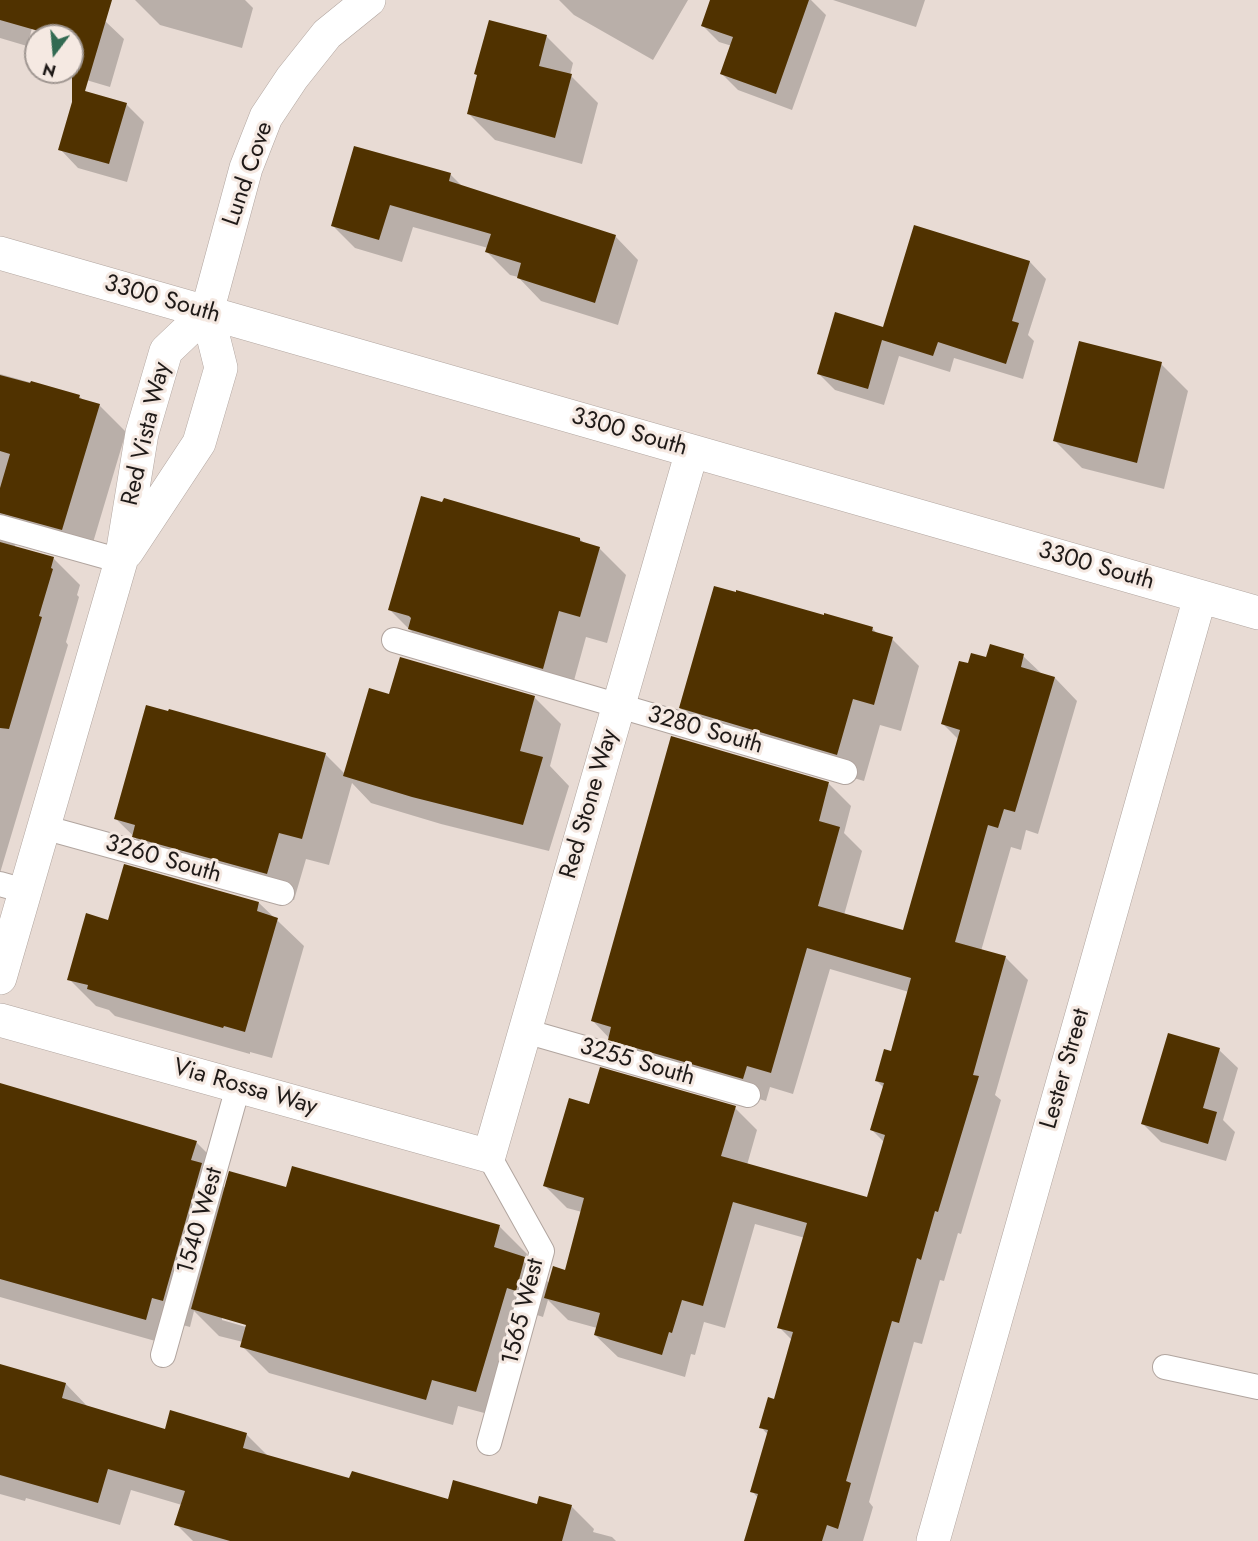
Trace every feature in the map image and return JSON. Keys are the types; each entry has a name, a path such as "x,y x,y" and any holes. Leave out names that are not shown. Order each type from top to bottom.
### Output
{"street":[{"name":"Lund Cove","path":"207,312 246,168 266,117 292,78 327,34 369,0"},
{"name":"3300 South","path":"0,253 1258,613"},
{"name":"Red Vista Way","path":"0,978 12,887 43,827 121,561 142,434 166,351 207,312 221,368 199,443 121,561"},
{"name":"Red Stone Way","path":"489,1156 692,451"},
{"name":"Lester Street","path":"933,1541 1200,597"},
{"name":"Via Rossa Way","path":"0,1020 489,1156"}],"lane":[{"path":"0,527 121,561"},
{"name":"3280 South","path":"394,640 845,772"},
{"name":"3260 South","path":"43,827 282,893"},
{"name":"3255 South","path":"525,1031 748,1095"},
{"name":"1540 West","path":"163,1355 238,1087"},
{"name":"1565 West","path":"489,1156 542,1251 489,1443"},
{"path":"1165,1367 1258,1387"}],"building":[{"path":"0,0 112,0 85,91 127,103 109,164 58,150 72,102 72,84 84,84 84,24 24,24 24,27 0,20"},
{"path":"710,0 809,0 776,94 720,74 733,37 701,26"},
{"path":"489,20 547,35 539,66 572,74 555,138 467,114 477,75 474,74"},
{"path":"354,146 451,173 449,181 616,235 595,303 517,278 521,263 485,252 491,234 390,205 379,240 331,226"},
{"path":"914,225 1030,261 1012,321 1019,323 1006,364 938,342 933,356 882,340 868,389 817,374 835,312 883,327"},
{"path":"1079,341 1162,362 1137,463 1053,441"},
{"path":"0,375 80,395 79,398 100,404 62,530 0,513 0,488 10,454 0,451"},
{"path":"421,496 442,502 444,498 580,538 580,541 600,547 580,617 559,611 543,669 408,629 411,618 409,616 388,610"},
{"path":"0,542 54,557 51,568 53,569 39,616 42,617 9,729 0,728"},
{"path":"714,586 824,615 824,613 873,627 872,631 893,637 874,705 853,699 837,755 679,708"},
{"path":"990,644 1024,654 1021,667 1055,677 1015,812 1004,809 998,828 988,825 955,942 1006,956 973,1075 979,1076 938,1212 935,1211 921,1260 917,1258 899,1323 892,1321 846,1481 851,1483 838,1529 827,1525 822,1541 744,1541 758,1494 750,1492 768,1430 759,1428 768,1397 774,1399 793,1332 777,1328 807,1223 733,1202 703,1306 682,1300 672,1333 669,1332 662,1355 594,1335 600,1313 544,1298 553,1266 565,1270 584,1198 543,1186 569,1098 589,1104 600,1067 736,1106 721,1156 867,1197 885,1135 870,1130 884,1083 875,1081 884,1049 891,1051 911,978 807,948 771,1073 747,1066 743,1079 608,1040 611,1027 591,1021 671,736 829,782 819,821 840,827 818,906 903,930 960,730 941,724 959,661 968,663 971,653 986,657"},
{"path":"400,657 535,696 520,751 543,757 523,825 412,797 343,776 369,688 389,694"},
{"path":"146,705 168,711 169,709 326,753 302,839 279,833 267,874 132,837 135,825 114,819"},
{"path":"124,864 259,902 257,911 278,918 245,1032 224,1026 223,1028 87,989 88,985 67,980 86,913 108,920"},
{"path":"1168,1033 1220,1048 1203,1108 1217,1112 1208,1144 1141,1124"},
{"path":"0,1083 197,1141 191,1160 202,1163 163,1301 152,1298 146,1320 0,1279"},
{"path":"292,1166 500,1225 494,1247 525,1257 516,1291 507,1288 476,1392 432,1380 426,1400 240,1347 246,1325 191,1309 229,1171 286,1187"},
{"path":"0,1364 66,1383 62,1398 165,1429 170,1410 247,1433 243,1448 349,1478 352,1471 448,1499 453,1480 537,1504 539,1496 572,1505 562,1541 230,1541 174,1525 185,1491 108,1469 98,1503 0,1475"}]}
